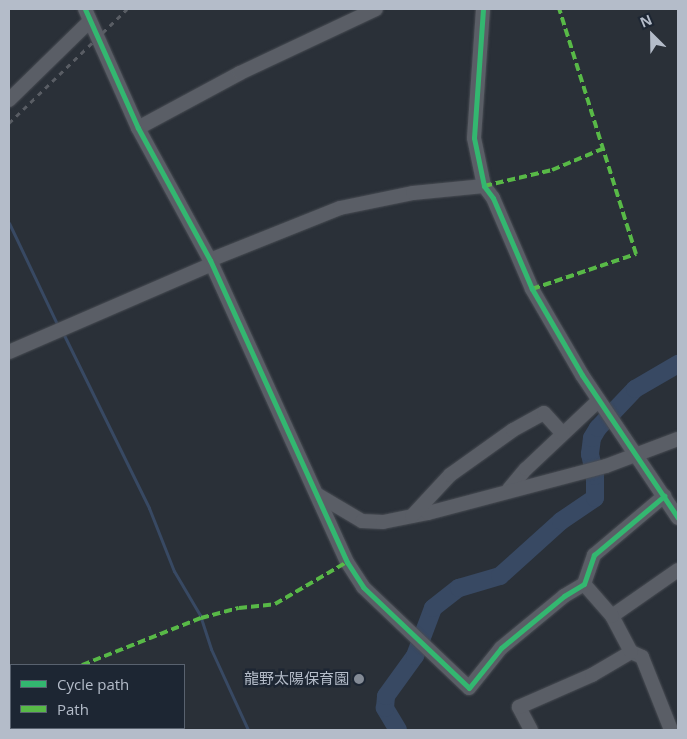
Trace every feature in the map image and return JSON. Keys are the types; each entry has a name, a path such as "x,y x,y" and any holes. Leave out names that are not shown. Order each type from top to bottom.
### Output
{"street":[{"path":"138,128 240,73 376,9"},
{"path":"483,9 474,138 484,186 493,198 542,308 599,400 678,518"},
{"path":"9,100 88,15 138,128 211,262 347,562 363,587 468,688 501,648 564,596 584,584 594,555 664,496"},
{"path":"9,352 211,262 340,208 413,193 484,186"},
{"path":"509,489 599,400"},
{"path":"412,516 450,475 478,453 536,418 544,414 563,434"},
{"path":"318,495 362,521 383,522 638,456 678,439"},
{"path":"612,616 678,570"},
{"path":"584,584 612,616 631,652 642,657 671,730"},
{"path":"531,730 519,707 592,675 631,652"}],"waterway":[{"path":"9,223 58,326"},
{"path":"63,333 149,508 174,571 200,615 211,649 248,730"},
{"path":"398,730 385,708 386,696 415,656 433,608 459,588 500,576 561,521 595,498 595,476 590,454 592,438 598,428 635,389 678,364"}],"railway":[{"path":"9,123 127,9"}],"marked path":[{"path":"532,289 636,254 559,9"},
{"path":"484,186 552,170 602,149"},
{"path":"85,664 201,618 239,608 275,604 347,562"}],"cycle path":[{"path":"85,9 138,128 210,260 347,562 363,587 469,688 501,648 564,596 584,584 594,555 664,496"},
{"path":"483,9 474,138 484,186 493,198 532,289 582,375 678,518"}],"place":[{"name":"龍野太陽保育園","path":"359,679"}]}
